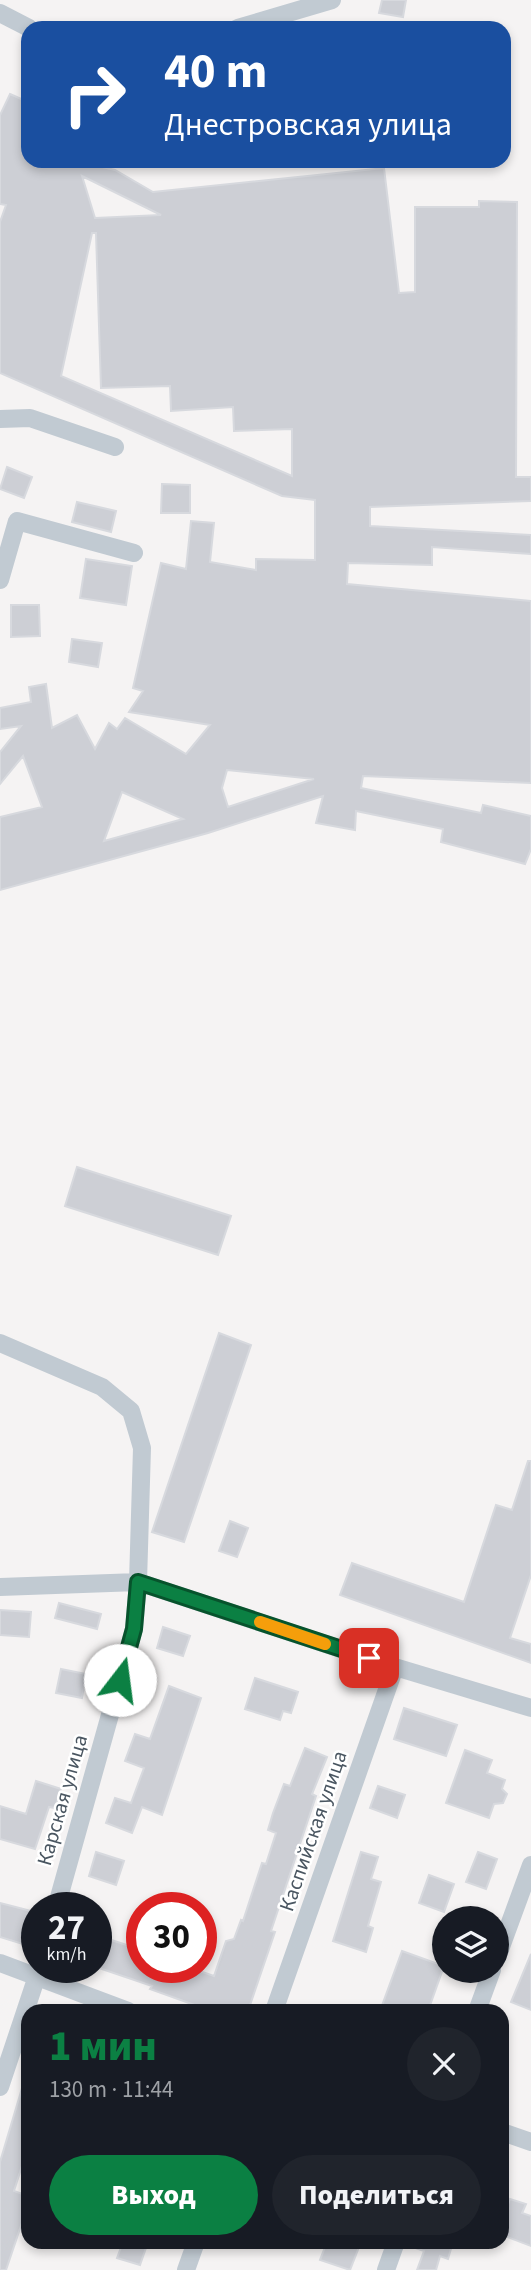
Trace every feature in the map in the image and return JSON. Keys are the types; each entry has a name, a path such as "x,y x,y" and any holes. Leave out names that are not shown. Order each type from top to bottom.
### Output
{"street":[{"path":"262,21 332,0"},
{"path":"0,13 21,24"},
{"path":"0,419 30,418 115,447"},
{"path":"0,580 17,522 134,553"},
{"name":"Карская улица","path":"0,1343 102,1387 131,1411 142,1448 134,1629 60,1892"},
{"path":"0,1587 138,1582 395,1667 531,1708"},
{"name":"Каспийская улица","path":"276,2004 395,1667"},
{"path":"509,1926 531,1866"},
{"path":"0,1963 21,1968"},
{"path":"27,2004 34,1983"},
{"path":"63,1983 112,2004"},
{"path":"480,2004 487,1983"},
{"path":"0,2087 21,2023"},
{"path":"509,2134 531,2142"},
{"path":"186,2270 194,2249"},
{"path":"386,2270 394,2249"}],"building":[{"path":"382,0 406,0 403,17 379,13"},
{"path":"10,94 21,99 21,168 107,168 153,192 384,168 399,293 415,292 415,207 479,207 479,201 517,202 516,477 531,477 531,501 370,507 370,526 531,535 531,554 432,547 432,565 348,563 347,584 531,601 531,783 363,776 361,788 481,813 483,805 531,816 531,849 525,864 441,842 443,829 356,811 355,830 316,823 323,796 208,833 0,890 0,817 42,807 23,756 0,784 0,752 21,726 0,729 0,708 31,702 29,687 46,684 52,728 77,715 95,749 109,723 117,729 125,718 186,754 210,725 129,712 143,691 133,688 161,563 186,569 191,521 214,523 210,562 256,570 256,559 315,560 315,500 282,496 0,373 0,222 6,205 0,204 0,115","holes":["82,176 161,215 95,218","92,233 96,233 101,388 170,386 171,411 233,407 234,431 292,429 292,476 61,376","227,770 314,779 228,807 222,788","122,792 183,819 104,841"]},
{"path":"7,467 32,477 24,498 0,489"},
{"path":"162,484 190,485 190,513 161,513"},
{"path":"77,502 116,511 111,532 72,522"},
{"path":"86,559 132,566 126,605 80,598"},
{"path":"11,605 39,605 40,636 11,637"},
{"path":"72,639 102,643 98,667 69,662"},
{"path":"77,1167 231,1216 218,1255 65,1206"},
{"path":"219,1333 251,1345 184,1542 152,1532"},
{"path":"528,1461 531,1461 531,1575 510,1638 531,1644 531,1663 340,1595 352,1563 464,1602 496,1505 512,1510"},
{"path":"230,1521 248,1528 237,1557 219,1551"},
{"path":"59,1603 101,1614 97,1629 55,1618"},
{"path":"0,1610 31,1612 29,1637 0,1635"},
{"path":"163,1627 190,1636 183,1656 157,1648"},
{"path":"61,1669 86,1674 82,1698 56,1693"},
{"path":"255,1678 298,1692 291,1713 283,1711 280,1720 245,1709"},
{"path":"169,1686 201,1698 162,1815 142,1807 132,1833 106,1823 115,1798 131,1803 144,1768 125,1761 135,1734 150,1739"},
{"path":"404,1708 457,1725 446,1756 394,1739"},
{"path":"305,1748 327,1757 312,1794 316,1796 271,1931 275,1932 250,2004 192,2004 150,1989 152,1986 143,1983 217,1983 217,1967 226,1941 234,1939 241,1920 243,1921 262,1863 266,1864 276,1833 268,1830 284,1784 290,1786"},
{"path":"465,1750 492,1760 487,1773 505,1780 502,1789 507,1794 503,1803 494,1804 489,1818 446,1803"},
{"path":"36,1781 61,1789 55,1808 49,1807 35,1849 0,1839 0,1806 26,1814"},
{"path":"378,1786 405,1795 397,1818 370,1808"},
{"path":"96,1852 124,1861 116,1885 89,1876"},
{"path":"361,1852 378,1857 371,1879 381,1882 368,1926 373,1928 366,1952 333,1941"},
{"path":"478,1852 497,1859 486,1889 466,1882"},
{"path":"429,1875 454,1884 446,1906 432,1908 419,1903"},
{"path":"0,1903 21,1908 21,1943 0,1937"},
{"path":"112,1940 126,1945 126,1977 112,1972"},
{"path":"402,1951 432,1962 432,1983 438,1983 430,2004 383,2004"},
{"path":"531,1954 531,2010 511,2002"},
{"path":"21,2091 21,2169 14,2191 21,2194 21,2226 6,2270 0,2270 0,2162"},
{"path":"510,2199 526,2204 522,2213 531,2216 531,2246 509,2238"},
{"path":"120,2249 146,2249 140,2265 117,2258"},
{"path":"324,2249 358,2249 350,2270 320,2260"},
{"path":"418,2249 451,2249 448,2259 440,2256 436,2270 417,2270 424,2251"}],"slow traffic":[{"path":"260,1622 325,1644"}],"route":[{"path":"120,1680 134,1629 138,1582 369,1658"}]}
